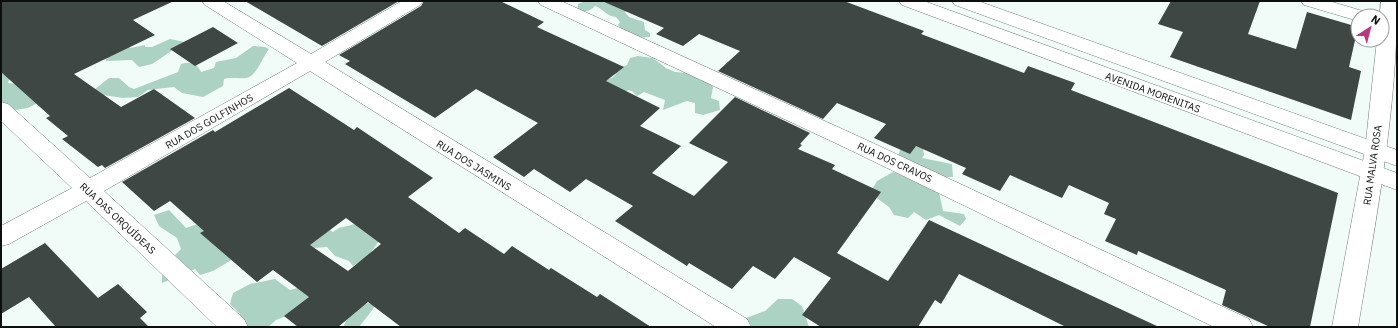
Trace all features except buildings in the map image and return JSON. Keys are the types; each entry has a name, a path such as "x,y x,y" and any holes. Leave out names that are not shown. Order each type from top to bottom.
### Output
{"street":[{"name":"RUA DOS JASMINS","path":"211,1 310,64 738,327"},
{"name":"RUA DOS GOLFINHOS","path":"1,237 88,190 310,64 414,1"},
{"name":"RUA DOS CRAVOS","path":"547,1 854,143 1240,327"},
{"name":"AVENIDA MORENITAS","path":"908,1 1397,182"},
{"name":"AVENIDA MORENITAS","path":"961,1 1386,154"},
{"path":"1310,1 1350,13"},
{"name":"RUA MALVA ROSA","path":"1345,327 1372,173 1386,154 1388,48"},
{"name":"RUA DAS ORQUÍDEAS","path":"1,110 235,327"}],"green space":[{"path":"585,1 636,1 625,12 629,17 644,22 645,30 650,33 650,37 637,37 628,34 618,25 620,22 616,17 607,14 595,6 587,11 577,11 578,4"},
{"path":"170,39 185,42 152,64 139,67 132,60 106,61 107,54 127,42 130,48 145,45 145,47 152,47"},
{"path":"253,46 265,47 269,49 253,74 246,78 224,79 223,86 203,97 182,93 174,87 148,90 138,97 123,98 96,94 95,89 109,78 119,78 129,87 134,89 178,72 181,64 193,64 201,72 214,68 216,62 236,58"},
{"path":"638,56 653,58 666,68 675,72 688,73 710,82 713,87 711,98 719,101 720,110 703,115 695,113 695,103 687,101 663,110 665,100 644,92 637,96 632,91 628,90 620,95 565,77 606,80 612,78 616,74 614,70 627,65 630,58"},
{"path":"1,62 11,75 8,83 20,84 47,98 28,108 1,112"},
{"path":"906,143 923,148 924,155 922,158 952,164 953,177 936,177 898,156 900,150 905,149"},
{"path":"893,172 907,176 939,192 943,211 964,214 966,219 960,226 939,215 926,220 914,212 908,218 894,215 889,207 870,193 877,181"},
{"path":"169,210 186,228 203,222 238,256 213,271 200,275 195,269 162,283 162,269 181,249 177,238 159,226 154,215"},
{"path":"359,223 379,241 368,256 353,266 349,261 335,256 327,247 313,248 304,243 321,225 333,232 339,228"},
{"path":"275,279 290,290 309,285 314,296 291,314 276,320 268,327 245,327 241,325 240,314 230,304 233,293 250,284"},
{"path":"778,299 792,299 802,306 809,327 752,327 746,318 765,311"},
{"path":"375,303 373,309 359,327 343,327 355,304"}]}
